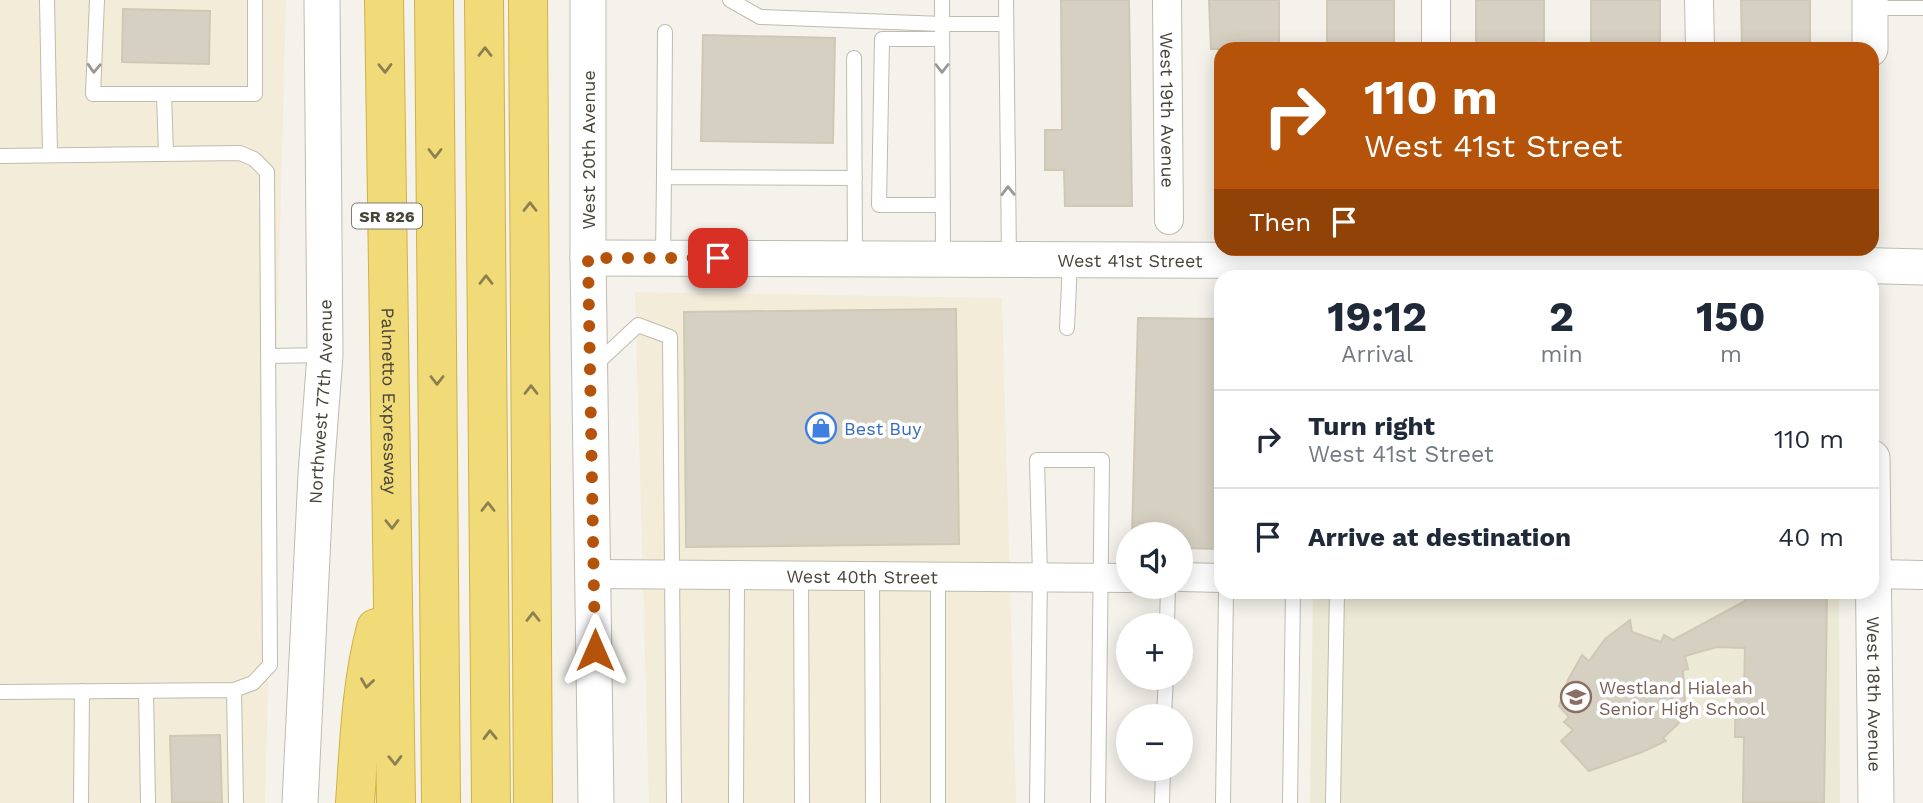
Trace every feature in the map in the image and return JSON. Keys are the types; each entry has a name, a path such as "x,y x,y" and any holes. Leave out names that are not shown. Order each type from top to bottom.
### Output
{"highway":[{"name":"Palmetto Expressway","path":"384,0 396,803"},
{"path":"434,0 441,803"},
{"path":"484,0 491,803"},
{"path":"528,0 535,803"},
{"path":"355,803 372,645 393,569"},
{"path":"421,803 439,609"}],"street":[{"name":"Northwest 77th Avenue","path":"300,803 316,474 325,355 322,0"},
{"name":"West 20th Avenue","path":"588,0 588,258 596,803"},
{"name":"West 19th Avenue","path":"1167,0 1169,220"},
{"path":"1436,0 1436,42"},
{"path":"1699,0 1700,42"},
{"path":"1870,4 1870,42"},
{"name":"West 41st Street","path":"588,258 1070,259 1345,268 1724,262 1923,267"},
{"name":"West 40th Street","path":"594,574 1115,578"},
{"path":"1879,574 1923,575"},
{"path":"1193,577 1214,578"},
{"name":"West 18th Avenue","path":"1874,599 1876,803"}],"lane":[{"path":"47,0 50,155"},
{"path":"97,0 93,94 255,94 255,0"},
{"path":"730,0 760,17 942,32"},
{"path":"942,0 943,259"},
{"path":"1006,0 1009,259"},
{"path":"1870,4 1923,8"},
{"path":"943,205 880,205 882,39 1006,24"},
{"path":"663,258 665,32"},
{"path":"854,58 855,258"},
{"path":"164,94 166,154"},
{"path":"0,156 240,153 254,159 267,172 270,665 253,684 234,690 0,692"},
{"path":"664,177 855,178"},
{"path":"1067,328 1070,259"},
{"path":"590,369 638,325 670,337 674,803"},
{"path":"268,356 325,355"},
{"path":"1037,803 1040,576 1037,460 1102,460 1115,578 1098,803"},
{"path":"736,803 737,575"},
{"path":"801,575 802,803"},
{"path":"872,576 873,803"},
{"path":"938,576 938,803"},
{"path":"1223,803 1226,599"},
{"path":"1290,803 1293,599"},
{"path":"1333,803 1338,599"},
{"path":"234,690 236,803"},
{"path":"81,803 82,691"},
{"path":"146,691 148,803"},
{"path":"1162,803 1163,781"}],"shaded area":[{"path":"0,0 286,0 265,803 0,803"},
{"path":"635,292 1002,298 1016,803 649,803"},
{"name":"Westland Hialeah Senior High School","path":"1313,599 1839,599 1840,803 1310,803"}],"building":[{"path":"1061,0 1129,0 1132,206 1065,206 1064,170 1045,170 1045,130 1062,130"},
{"path":"1209,0 1279,0 1279,42 1214,42 1214,49 1211,49"},
{"path":"1327,0 1394,0 1394,42 1327,42"},
{"path":"1476,0 1544,0 1544,42 1476,42"},
{"path":"1591,0 1660,0 1660,42 1591,42"},
{"path":"1741,0 1810,0 1810,42 1742,42"},
{"path":"123,9 210,11 209,64 122,62"},
{"path":"703,35 835,38 833,143 701,141"},
{"name":"Best Buy","path":"956,309 959,544 686,547 684,312"},
{"path":"1138,318 1214,319 1214,549 1193,548 1193,522 1132,522"},
{"path":"1827,599 1824,803 1743,803 1744,737 1735,737 1736,688 1744,688 1745,648 1717,647 1685,656 1688,669 1683,670 1685,700 1677,719 1679,723 1663,738 1666,741 1589,771 1561,741 1573,730 1564,722 1569,717 1559,706 1568,680 1582,655 1589,661 1605,639 1630,620 1632,632 1661,642 1664,635 1673,640 1745,601"},
{"path":"220,735 222,803 172,803 170,736"}],"place":[{"name":"Best Buy","path":"821,428"},
{"name":"Westland Hialeah Senior High School","path":"1576,697"}],"route":[{"path":"595,650 588,258 718,258"}]}
